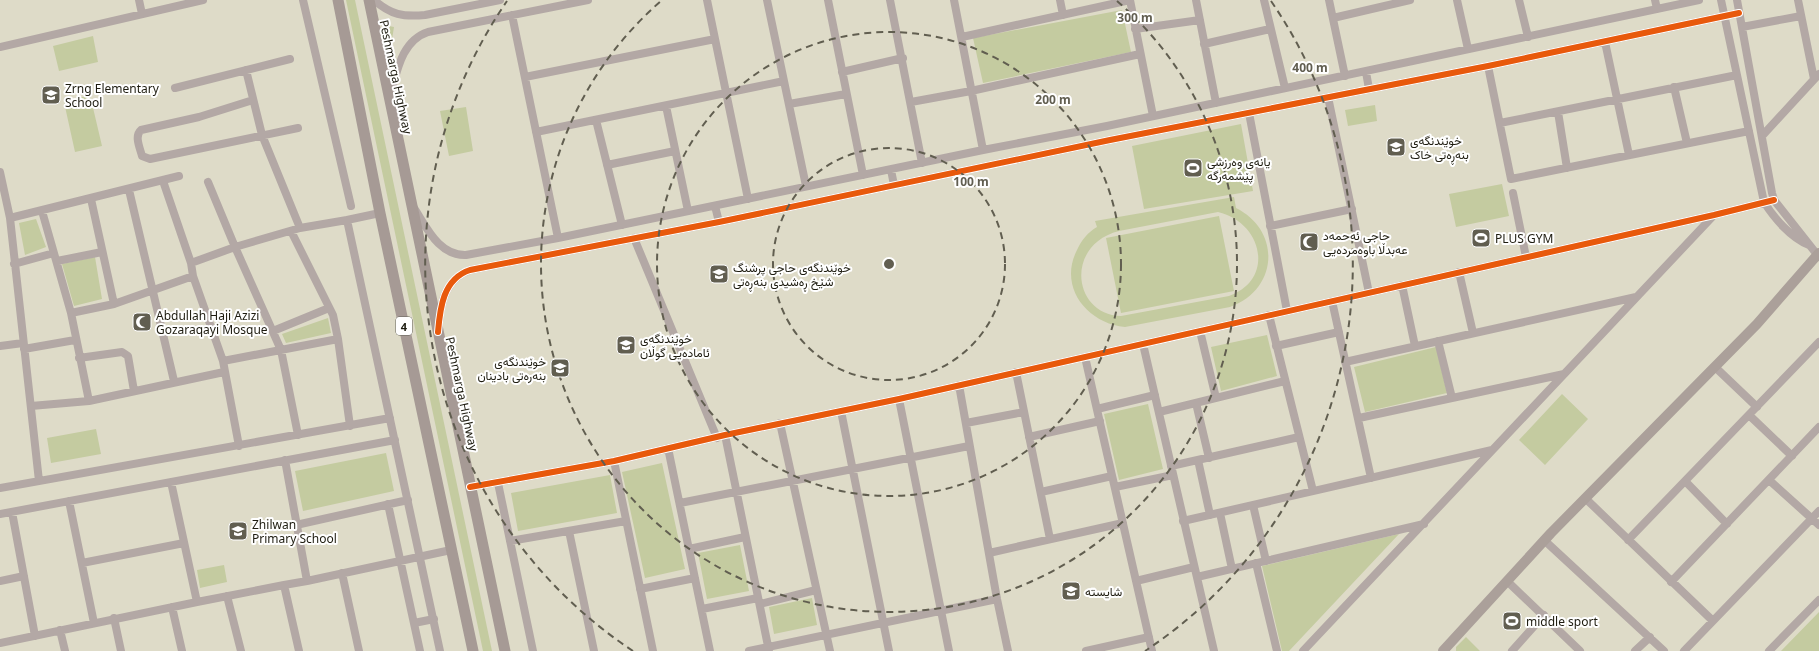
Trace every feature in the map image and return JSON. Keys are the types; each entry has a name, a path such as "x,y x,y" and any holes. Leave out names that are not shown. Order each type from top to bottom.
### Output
{"highway":[{"name":"4","path":"338,0 380,213 473,651"},
{"name":"Peshmarga Highway","path":"369,0 505,651"}],"main road":[{"path":"1443,651 1544,540 1757,324 1818,255"}],"street":[{"path":"139,0 142,14"},
{"path":"0,47 203,0"},
{"path":"303,0 351,206"},
{"path":"374,0 389,12 415,16 500,0"},
{"path":"389,98 402,56 417,37 428,32 588,0"},
{"path":"707,0 748,199"},
{"path":"767,0 806,186"},
{"path":"828,0 863,175"},
{"path":"890,0 922,163"},
{"path":"954,0 983,150"},
{"path":"1060,0 1063,15"},
{"path":"962,37 1130,0 1153,116"},
{"path":"1196,0 1216,103"},
{"path":"1264,0 1285,88"},
{"path":"1329,0 1345,76"},
{"path":"1333,18 1410,0"},
{"path":"1457,0 1468,49"},
{"path":"1519,0 1528,37"},
{"path":"1655,0 1657,9"},
{"path":"413,206 436,241 444,250 451,254 466,255 558,238 806,186 1107,126 1699,0"},
{"path":"1721,0 1764,202 1778,221 1794,236 1809,245"},
{"path":"1737,0 1762,136 1769,185 1774,200 1818,255"},
{"path":"1762,136 1816,77 1801,16 1799,1"},
{"path":"438,332 444,298 448,288 454,279 470,270 718,222 1110,140 1488,66 1739,13"},
{"path":"512,15 558,238"},
{"path":"1742,27 1801,16"},
{"path":"1135,29 1200,20"},
{"path":"1204,44 1270,29"},
{"path":"525,77 715,39"},
{"path":"1605,42 1616,100 1629,155"},
{"path":"911,102 971,91 1140,54"},
{"path":"842,72 902,58"},
{"path":"175,88 290,59"},
{"path":"1488,66 1511,178 1749,131"},
{"path":"246,70 262,135 300,228"},
{"path":"1366,72 1370,89"},
{"path":"1500,123 1737,75"},
{"path":"536,132 784,81"},
{"path":"1674,87 1687,143"},
{"path":"789,104 846,94"},
{"path":"1328,97 1369,293"},
{"path":"253,100 199,117 141,130 137,137 142,156 150,159 298,128"},
{"path":"666,106 688,211"},
{"path":"1558,112 1567,168"},
{"path":"1249,113 1287,311"},
{"path":"596,120 622,224"},
{"path":"1107,126 1110,140"},
{"path":"607,165 675,151"},
{"path":"891,170 894,185"},
{"path":"0,172 2,192 10,218 39,481"},
{"path":"10,218 42,212 179,176"},
{"path":"163,181 222,361 239,446"},
{"path":"208,182 234,247 281,350 298,435"},
{"path":"129,190 174,381"},
{"path":"1513,193 1526,257"},
{"path":"91,199 114,304"},
{"path":"470,487 614,461 780,423 899,399 1714,215 1774,200"},
{"path":"715,206 718,222"},
{"path":"1270,226 1352,209"},
{"path":"42,212 71,313 89,401"},
{"path":"191,263 234,247 300,228 380,213"},
{"path":"1303,651 1714,215"},
{"path":"348,220 440,651"},
{"path":"291,231 333,315 338,339 350,426"},
{"path":"634,238 721,436 736,492 769,649"},
{"path":"518,246 521,261"},
{"path":"14,264 55,257 102,252"},
{"path":"1459,272 1473,333"},
{"path":"71,313 114,304 193,276"},
{"path":"1402,285 1415,346"},
{"path":"1346,362 1636,297"},
{"path":"1332,301 1371,478"},
{"path":"273,331 329,308"},
{"path":"1269,315 1313,491"},
{"path":"1200,331 1216,398"},
{"path":"1276,346 1339,332"},
{"path":"222,361 338,339"},
{"path":"0,346 24,346 76,340"},
{"path":"1438,341 1452,398"},
{"path":"1628,540 1819,342"},
{"path":"1143,344 1214,651"},
{"path":"79,358 122,352 128,356 134,392"},
{"path":"1085,357 1152,651"},
{"path":"1715,366 1757,407"},
{"path":"31,406 89,401 134,392 174,381 224,372"},
{"path":"1016,372 1050,539"},
{"path":"1359,418 1564,374"},
{"path":"1159,412 1285,381"},
{"path":"959,385 997,599 1008,651"},
{"path":"1097,409 1155,395"},
{"path":"899,399 949,651"},
{"path":"1196,403 1209,458"},
{"path":"841,411 890,651"},
{"path":"966,423 1024,412"},
{"path":"1749,415 1792,456"},
{"path":"0,488 390,418"},
{"path":"1030,437 1100,421"},
{"path":"780,423 830,651"},
{"path":"1671,582 1819,427"},
{"path":"1171,466 1299,437"},
{"path":"0,514 394,440"},
{"path":"680,503 970,446"},
{"path":"668,448 710,651"},
{"path":"1183,521 1492,450"},
{"path":"285,460 307,581"},
{"path":"1198,460 1210,515"},
{"path":"614,461 653,651"},
{"path":"1115,487 1173,475"},
{"path":"1041,492 1112,476"},
{"path":"1769,480 1819,525"},
{"path":"1685,481 1727,524"},
{"path":"171,482 197,602"},
{"path":"498,483 534,651"},
{"path":"1585,498 1713,621"},
{"path":"296,525 408,500"},
{"path":"69,501 94,623"},
{"path":"388,504 420,651"},
{"path":"1253,505 1266,561"},
{"path":"1684,651 1819,511"},
{"path":"12,512 35,636"},
{"path":"1220,512 1232,569"},
{"path":"510,541 626,521"},
{"path":"989,553 1123,523"},
{"path":"1197,577 1424,524"},
{"path":"569,531 594,651"},
{"path":"689,549 745,538"},
{"path":"1544,540 1664,651"},
{"path":"82,563 184,543"},
{"path":"2,646 35,636 114,618 307,581 451,550"},
{"path":"1256,563 1277,651"},
{"path":"1136,581 1194,567"},
{"path":"342,573 360,651"},
{"path":"0,582 24,576"},
{"path":"640,589 695,578"},
{"path":"1506,581 1580,651"},
{"path":"284,585 299,651"},
{"path":"702,609 759,601 816,590"},
{"path":"227,596 240,651"},
{"path":"749,651 769,649 884,622 997,599"},
{"path":"1769,651 1819,600"},
{"path":"172,607 182,651"},
{"path":"1512,651 1544,616"},
{"path":"114,618 120,651"},
{"path":"414,623 434,619"},
{"path":"60,630 65,651"},
{"path":"1086,651 1149,637"},
{"path":"1635,651 1650,637"}],"green space":[{"path":"346,0 355,0 492,651 483,651"},
{"path":"1122,10 1131,52 983,83 973,38"},
{"path":"384,25 394,27 390,52"},
{"path":"93,36 98,62 59,71 53,46"},
{"path":"90,95 102,146 75,152 64,102"},
{"path":"1375,105 1377,121 1348,126 1345,110"},
{"path":"466,107 473,151 449,156 440,111"},
{"name":"یانەی وەرزشی پێشمەرگە","path":"1241,124 1253,191 1144,209 1132,146"},
{"path":"1502,184 1509,216 1456,227 1449,194"},
{"path":"1234,197 1236,208 1251,218 1261,231 1267,245 1268,260 1265,274 1258,288 1246,299 1230,307 1125,327 1111,324 1088,311 1074,290 1071,277 1072,264 1077,250 1085,237 1097,227 1095,221","holes":["1218,212 1233,218 1245,227 1253,238 1258,251 1258,265 1253,277 1244,288 1229,296 1121,316 1105,313 1093,304 1085,292 1081,278 1083,264 1089,250 1101,239 1119,231"]},
{"path":"1219,216 1234,291 1121,313 1106,238"},
{"path":"36,219 46,247 25,255 19,223"},
{"path":"95,257 102,299 74,306 62,264"},
{"path":"328,318 331,333 286,343 282,334"},
{"path":"1267,335 1277,376 1221,391 1211,347"},
{"path":"1436,347 1447,393 1365,412 1354,367"},
{"path":"1562,394 1588,419 1545,465 1519,440"},
{"path":"1148,404 1163,469 1119,480 1104,414"},
{"path":"96,429 101,454 51,463 47,438"},
{"path":"386,453 394,491 303,511 295,471"},
{"path":"662,463 685,569 645,578 622,472"},
{"path":"610,475 617,513 518,531 511,493"},
{"path":"1399,534 1289,651 1282,651 1262,566"},
{"path":"740,545 749,591 707,599 698,553"},
{"path":"224,565 227,582 200,588 197,570"},
{"path":"812,598 817,625 774,634 769,607"},
{"path":"1819,612 1819,651 1781,651"},
{"path":"1466,637 1480,651 1456,651 1456,647"}],"cycle path":[{"path":"438,332 442,304 449,287 461,274 470,270 719,222 1110,140 1488,66 1739,13"},
{"path":"470,487 614,461 725,435 899,399 1714,215 1774,200"}],"place":[{"name":"Zrng Elementary School","path":"51,95"},
{"name":"خوێندنگەی بنەڕەتی خاک","path":"1396,147"},
{"name":"یانەی وەرزشی پێشمەرگە","path":"1193,168"},
{"name":"PLUS GYM","path":"1481,238"},
{"name":"حاجی ئەحمەد عەبدڵا باوەمردەیی","path":"1309,242"},
{"name":"خوێندنگەی حاجی پرشنگ شێخ ڕەشیدی بنەڕەتی","path":"719,274"},
{"name":"Abdullah Haji Azizi Gozaraqayi Mosque","path":"142,322"},
{"name":"خوێندنگەی ئامادەیی گوڵان","path":"626,345"},
{"name":"خوێندنگەی بنەرەتی بادینان","path":"560,368"},
{"name":"Zhilwan Primary School","path":"238,531"},
{"name":"شایستە","path":"1071,591"},
{"name":"middle sport","path":"1512,621"}]}
